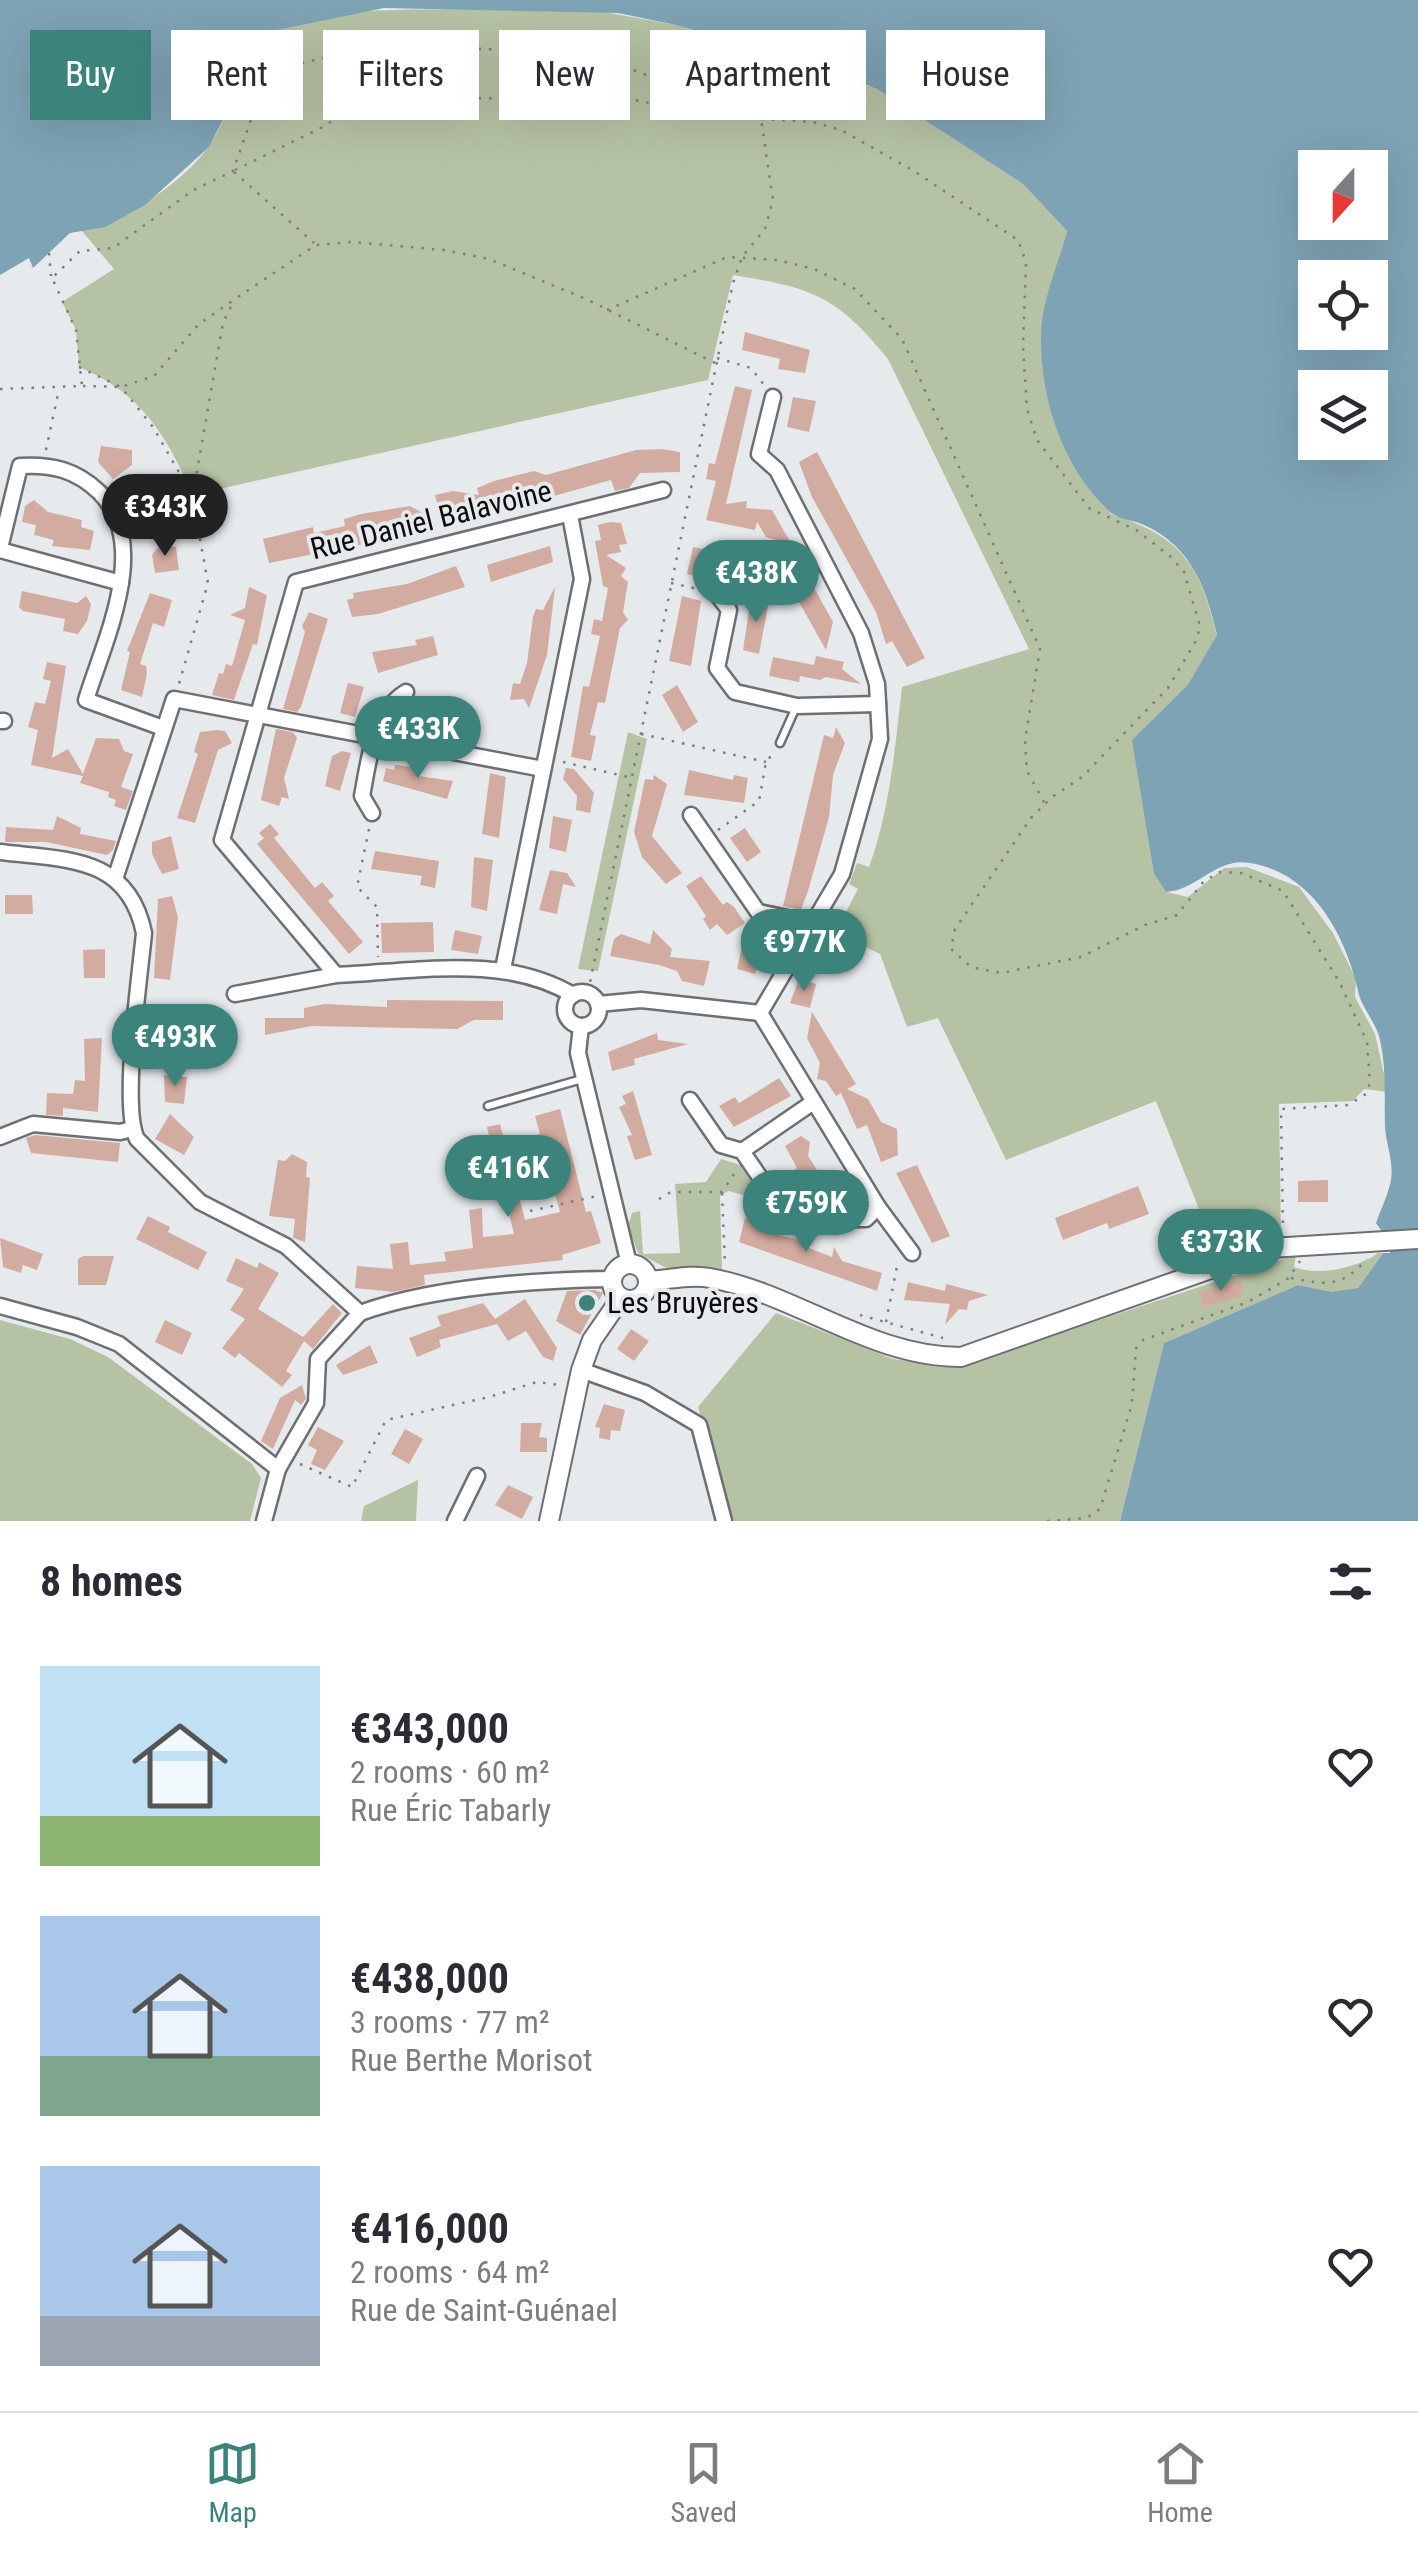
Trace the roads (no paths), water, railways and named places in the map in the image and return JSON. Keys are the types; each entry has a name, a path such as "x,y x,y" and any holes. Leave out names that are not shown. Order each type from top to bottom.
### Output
{"street":[{"path":"760,1013 842,874 880,740 878,704 860,633 777,470 760,454 773,397"},
{"path":"121,583 0,549 20,466 42,465 82,476 110,503 122,532 121,583 86,700 163,728"},
{"name":"Rue Daniel Balavoine","path":"336,975 222,840 296,582 662,490"},
{"path":"503,969 582,578 570,514"},
{"path":"716,593 729,610 717,668 735,692 796,706 878,704"},
{"path":"372,813 362,796 377,734 388,703 406,692"},
{"path":"114,879 174,700 544,764"},
{"path":"690,815 758,912 812,923"},
{"path":"0,852 78,862 114,879 138,908 144,933 132,1128 163,1168 200,1202 286,1246 360,1314"},
{"path":"235,994 336,975 503,969 544,977 586,997 760,1013"},
{"path":"581,1026 566,1014 586,997"},
{"path":"581,1026 593,1022 586,997"},
{"path":"760,1013 812,1103 910,1250"},
{"path":"581,1026 578,1053 629,1264"},
{"path":"690,1100 721,1144 742,1151 770,1192 798,1206 846,1219 866,1219 878,1207"},
{"path":"742,1151 812,1103"},
{"path":"0,1137 33,1124 120,1132 132,1128"},
{"path":"648,1282 706,1276 747,1287 882,1344 940,1357 978,1354 1270,1248 1418,1239"},
{"path":"612,1280 617,1269 629,1264 638,1266 648,1282"},
{"path":"264,1521 281,1464 316,1403 318,1359 360,1314 386,1304 490,1289 612,1280"},
{"path":"612,1280 621,1298"},
{"path":"621,1298 638,1298 648,1282"},
{"path":"548,1521 579,1379 592,1340 621,1298"},
{"path":"0,1306 77,1327 119,1344 281,1464"},
{"path":"579,1379 644,1394 699,1425 724,1521"},
{"path":"455,1521 477,1476"}],"lane":[{"path":"780,743 796,706"},
{"path":"488,1106 584,1079"}],"water":[{"path":"0,0 1418,0 1418,1521 1120,1521 1164,1343 1298,1285 1331,1292 1358,1288 1383,1253 1390,1253 1390,1243 1376,1223 1392,1174 1379,1036 1361,1000 1346,952 1324,911 1292,880 1273,869 1250,863 1227,865 1188,886 1166,892 1154,874 1132,740 1187,686 1217,635 1208,601 1194,571 1174,545 1144,525 1109,511 1093,493 1078,474 1057,430 1045,383 1041,335 1047,296 1067,231 1023,184 925,120 1045,120 1045,30 886,30 886,95 866,85 866,30 693,30 618,13 384,8 277,30 171,30 171,120 223,120 209,147 145,205 105,227 70,233 33,268 29,258 0,275"}],"place":[{"name":"Les Bruyères","path":"587,1303"}]}
